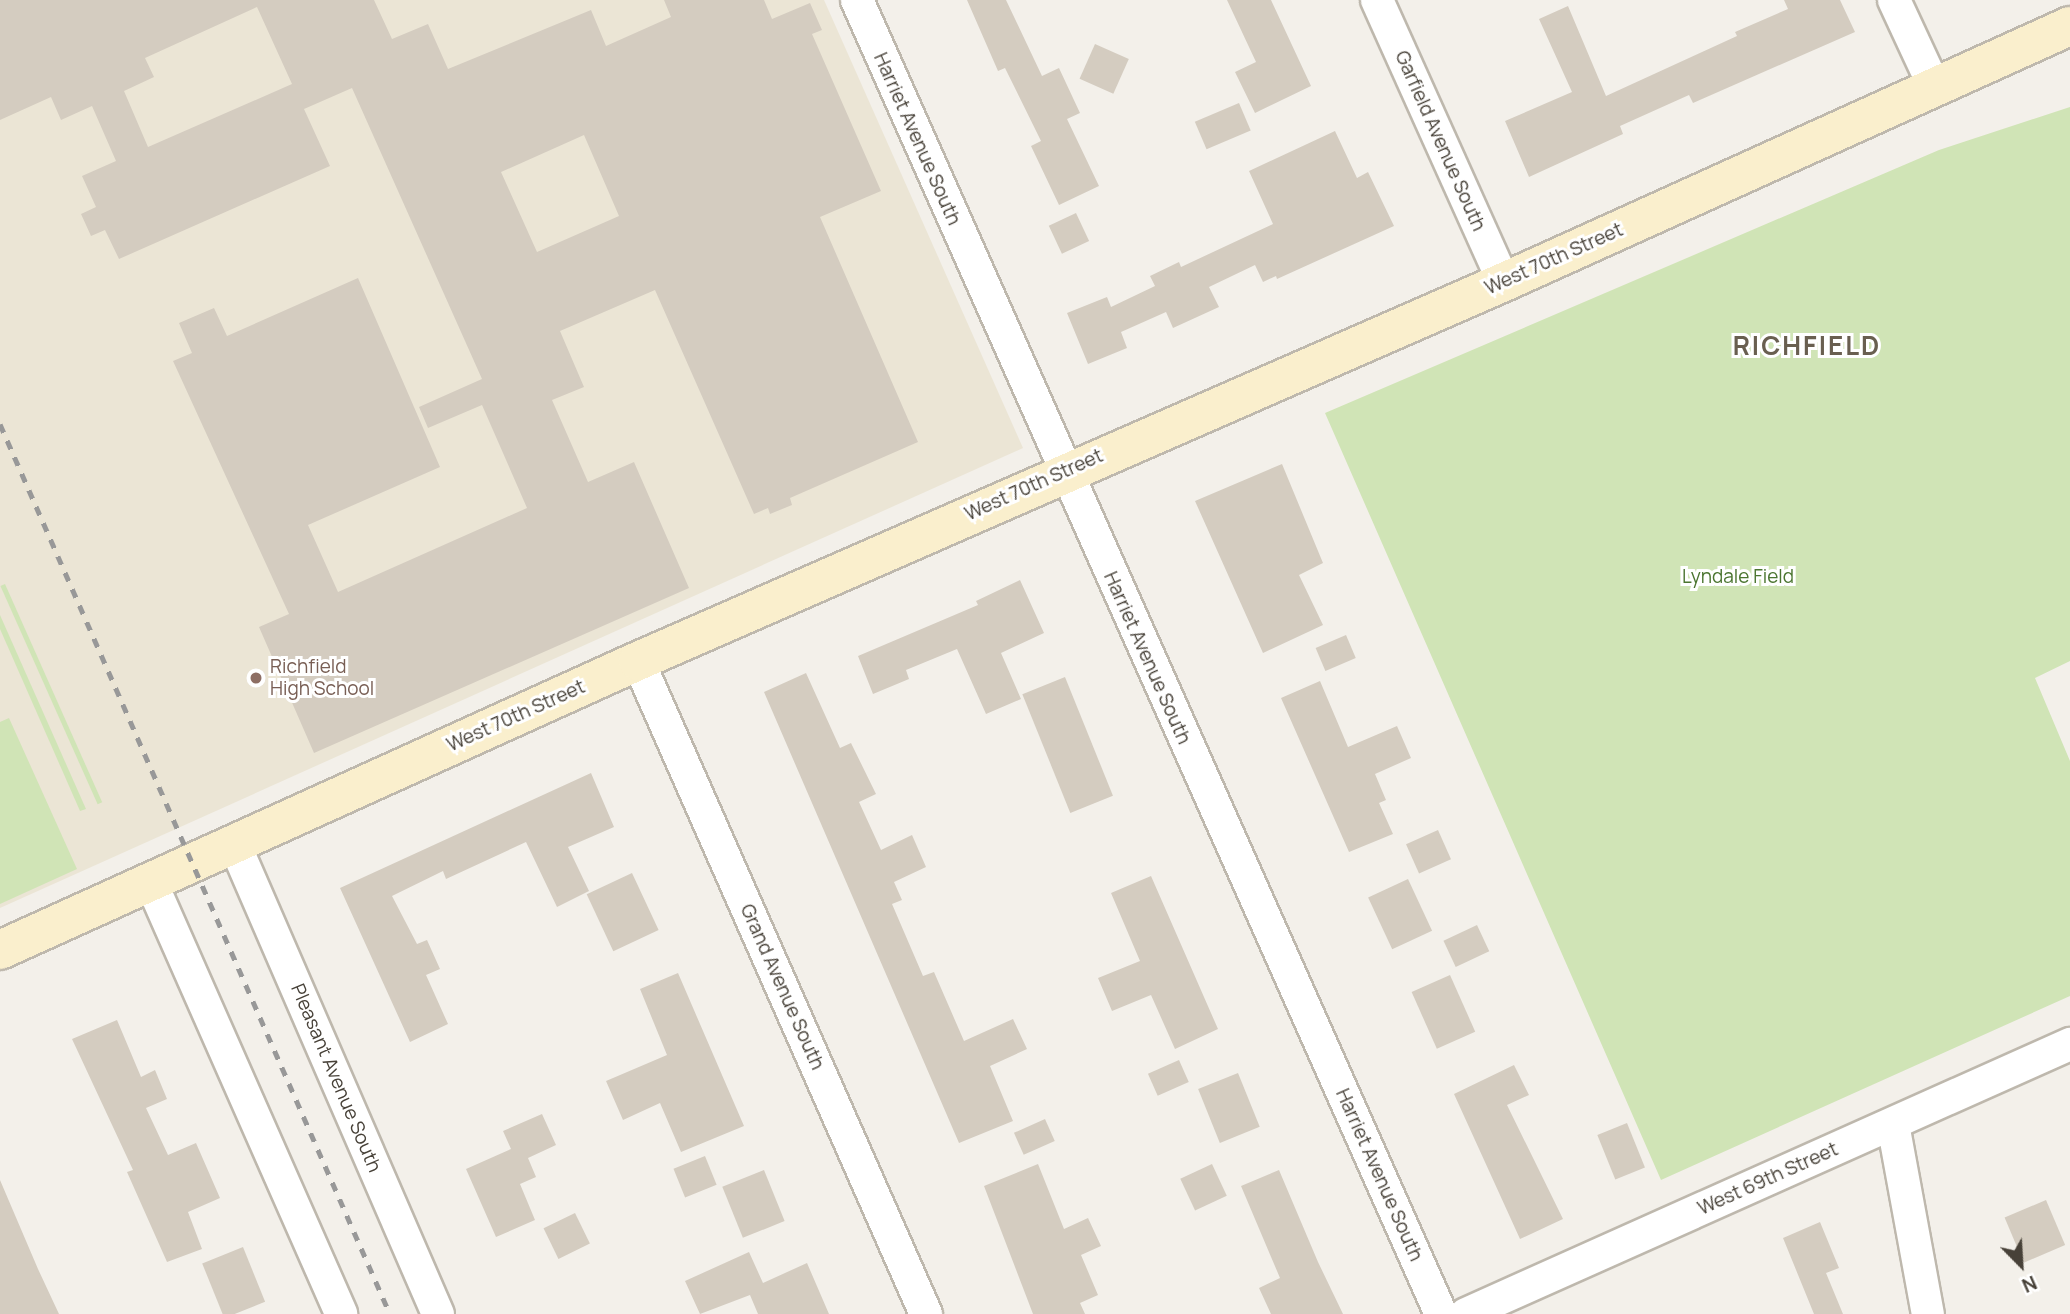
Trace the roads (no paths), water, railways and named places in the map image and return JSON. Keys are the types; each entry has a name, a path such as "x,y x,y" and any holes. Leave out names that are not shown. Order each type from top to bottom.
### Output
{"street":[{"name":"Harriet Avenue South","path":"856,0 1063,472 1441,1314"},
{"name":"Garfield Avenue South","path":"1377,0 1504,282"},
{"path":"1894,0 1934,86"},
{"name":"West 70th Street","path":"0,950 638,661 1063,472 1504,282 2070,26"},
{"name":"Grand Avenue South","path":"638,661 926,1314"},
{"name":"Pleasant Avenue South","path":"234,843 438,1314"},
{"path":"150,880 341,1314"},
{"name":"West 69th Street","path":"1466,1314 2070,1044"},
{"path":"1893,1124 1928,1314"}],"railway":[{"path":"0,424 390,1314"}],"place":[{"name":"Richfield High School","path":"256,678"}],"district":[{"name":"RICHFIELD","path":"1807,346"}],"park label":[{"name":"Lyndale Field","path":"1738,577"}]}
